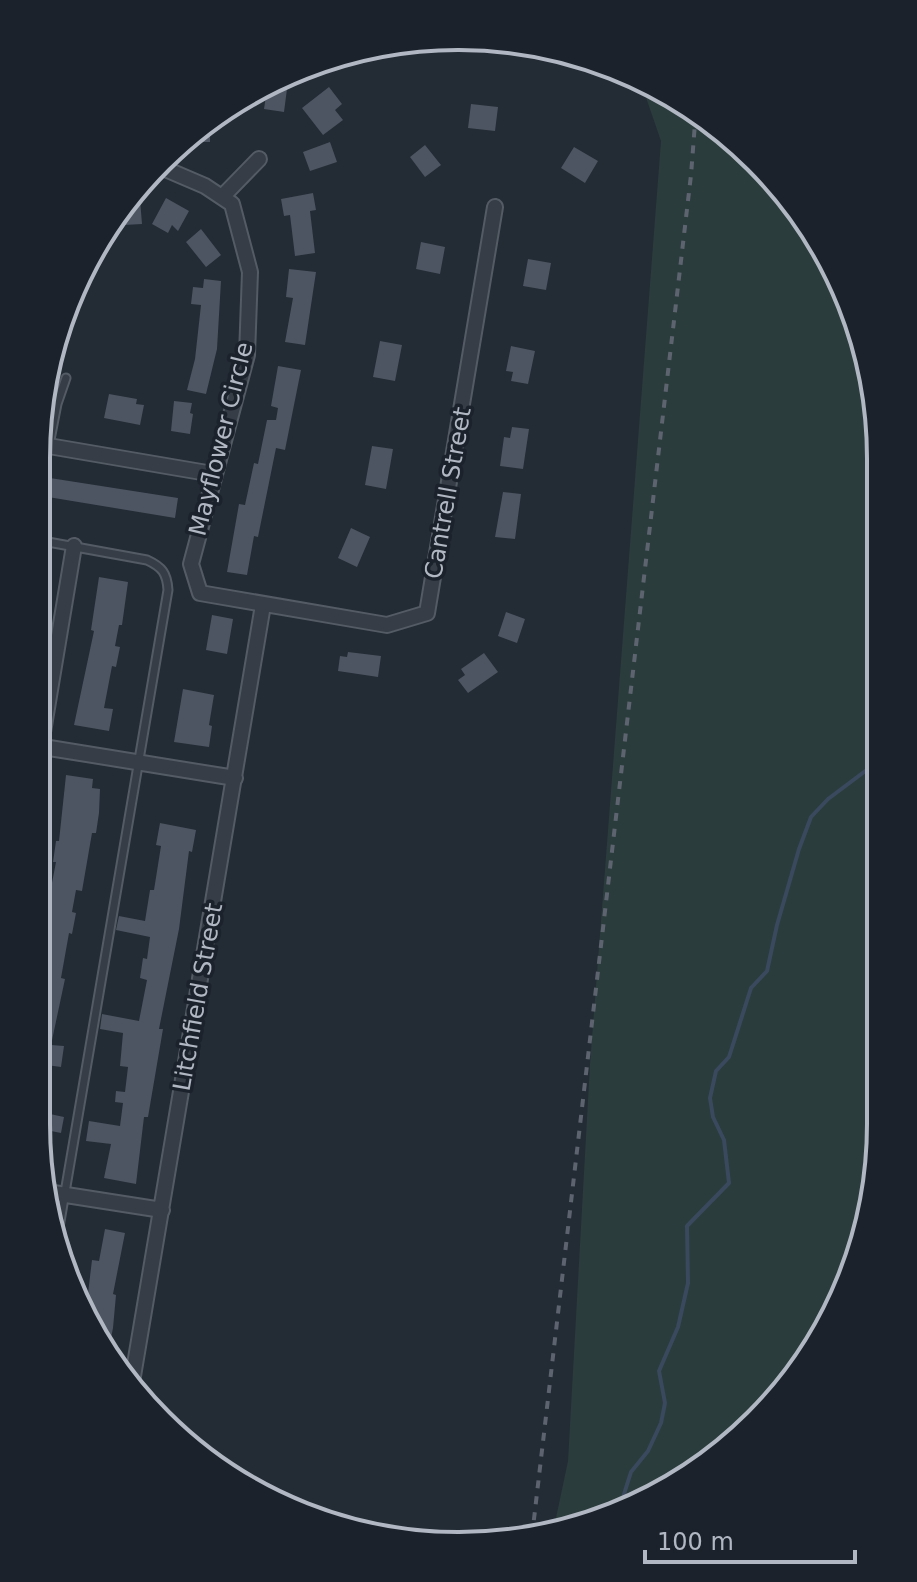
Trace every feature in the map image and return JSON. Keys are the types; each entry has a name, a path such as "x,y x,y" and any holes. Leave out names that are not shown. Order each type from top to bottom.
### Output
{"street":[{"path":"169,171 222,197 259,159"},
{"name":"Mayflower Circle","path":"222,197 232,204 250,272 247,355 191,564 200,593 263,605"},
{"name":"Cantrell Street","path":"263,605 387,625 427,613 495,207"},
{"path":"50,445 213,474"},
{"path":"50,683 74,546"},
{"name":"Litchfield Street","path":"134,1372 263,605"},
{"path":"50,748 235,778"},
{"path":"56,1194 162,1210"}],"lane":[{"path":"52,418 66,378"},
{"path":"50,542 147,560 161,566 168,590 61,1215"}],"shaded area":[{"path":"645,95 707,134 766,189 798,232 825,278 845,327 859,379 867,458 867,1124 864,1177 853,1229 836,1280 812,1328 766,1393 728,1431 663,1477 615,1501 556,1520 568,1461 590,1064 661,141"}],"building":[{"path":"329,87 342,104 335,110 343,120 323,135 302,108"},
{"path":"287,89 284,112 264,109 266,99"},
{"path":"471,104 498,107 495,131 468,128"},
{"path":"330,142 337,162 310,171 303,152"},
{"path":"425,145 441,165 425,177 410,157"},
{"path":"574,147 598,161 585,183 561,168"},
{"path":"313,193 316,210 310,211 315,253 295,256 290,215 284,216 281,199"},
{"path":"166,198 189,211 178,231 172,225 168,233 152,224"},
{"path":"140,202 142,224 124,225"},
{"path":"201,229 221,255 206,267 186,242"},
{"path":"421,242 445,247 440,274 416,269"},
{"path":"528,259 551,263 546,290 523,286"},
{"path":"289,269 316,272 305,345 285,342 293,298 286,297"},
{"path":"204,279 221,281 217,349 206,394 187,390 195,359 201,305 191,304 193,287 203,288"},
{"path":"380,341 402,345 395,381 373,377"},
{"path":"511,346 535,351 528,384 511,381 513,372 506,371"},
{"path":"278,366 301,370 285,450 276,448 247,575 227,572 239,504 245,505 267,420 276,420 278,408 271,406"},
{"path":"109,394 137,399 136,404 144,405 140,425 104,418"},
{"path":"174,401 192,403 190,434 171,431"},
{"path":"512,427 529,429 523,469 500,466 504,437 510,438"},
{"path":"372,446 393,449 386,489 365,485"},
{"path":"50,478 178,498 175,518 50,497"},
{"path":"503,492 521,494 515,539 495,537"},
{"path":"351,528 370,537 357,567 338,558"},
{"path":"99,577 128,582 122,625 119,625 115,646 120,647 116,667 112,666 104,708 113,709 109,731 74,725 94,631 91,630"},
{"path":"506,612 525,619 517,643 498,636"},
{"path":"212,615 233,619 227,654 206,650"},
{"path":"348,652 381,656 378,677 338,671 340,656 347,657"},
{"path":"484,653 498,672 468,693 458,680 465,675 461,669"},
{"path":"183,689 214,695 209,747 174,742"},
{"path":"66,775 93,779 92,788 100,789 96,833 92,833 82,891 76,890 72,912 76,913 72,934 69,933 61,978 65,979 51,1045 64,1046 61,1067 50,1066 50,893 56,841 59,841"},
{"path":"160,823 196,830 192,852 189,851 179,929 159,1029 163,1029 148,1117 144,1117 136,1184 104,1178 111,1144 86,1141 89,1121 120,1126 123,1103 115,1102 116,1091 125,1092 128,1067 120,1066 123,1033 100,1029 102,1014 139,1021 147,980 140,978 150,937 116,930 119,916 145,921 161,846 156,845"},
{"path":"50,1114 64,1117 61,1133 50,1131"},
{"path":"105,1229 125,1233 113,1294 116,1295 111,1338 88,1295 92,1260 99,1261"}],"waterway":[{"path":"623,1497 631,1472 648,1451 661,1423 665,1403 659,1371 678,1327 688,1283 687,1226 729,1183 724,1140 713,1117 710,1098 716,1071 729,1057 751,988 767,971 777,925 811,817 828,799 867,770"}],"railway":[{"path":"533,1525 695,126"}]}
